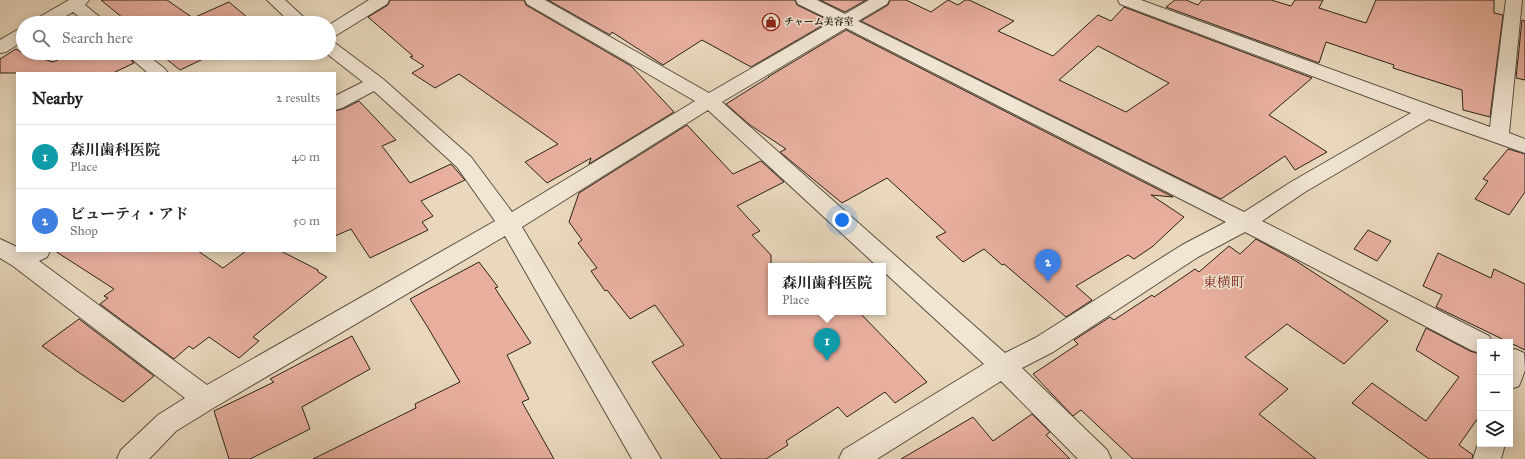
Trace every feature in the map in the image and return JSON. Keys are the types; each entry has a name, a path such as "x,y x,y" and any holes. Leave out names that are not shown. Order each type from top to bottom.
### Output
{"street":[{"path":"275,0 293,16"},
{"path":"336,28 381,0"},
{"path":"533,0 709,101 1003,366 1097,459"},
{"path":"804,0 1477,340"},
{"path":"131,459 167,423 206,399 509,224 709,101 881,0"},
{"path":"1126,0 1427,112 1525,146"},
{"path":"1499,137 1514,0"},
{"path":"54,16 78,2 91,16"},
{"path":"0,48 16,38"},
{"path":"336,53 376,84 464,162 509,224 647,459"},
{"path":"143,60 158,72"},
{"path":"336,104 376,84"},
{"path":"853,459 1003,366 1044,345 1190,251 1245,222 1298,187 1427,112"},
{"path":"0,247 16,252"},
{"path":"17,252 30,256 206,399"},
{"path":"1486,459 1490,447"}],"building":[{"path":"101,0 167,0 190,16 120,16"},
{"path":"390,0 524,0 526,5 631,66 674,112 589,164 591,158 547,183 525,162 558,144 459,74 435,88 412,73 424,66 410,57 413,56 368,17 388,5"},
{"path":"548,0 795,0 797,5 830,21 751,67 702,40 663,65 612,32 610,35"},
{"path":"820,0 866,0 845,12"},
{"path":"890,0 906,0 931,12 948,0 958,5 965,0 969,0 1014,21 998,31 1053,56 1098,15 1111,21 1124,7 1312,78 1269,115 1327,152 1295,170 1285,156 1221,199 861,21 888,5","holes":["1098,46 1169,83 1126,112 1059,80"]},
{"path":"1175,0 1186,0 1198,5 1202,0 1271,0 1291,6 1295,0 1323,0 1319,8 1366,23 1376,0 1494,0 1494,13 1503,15 1490,117 1463,110 1462,90 1393,68 1394,65 1326,42 1319,63 1166,7"},
{"path":"229,2 246,16 198,16"},
{"path":"1522,20 1525,21 1525,80 1516,78"},
{"path":"846,30 1173,197 1151,195 1184,217 1152,247 1134,259 1128,255 1076,286 1092,300 1066,317 1004,264 1002,265 984,249 963,262 936,237 946,232 887,178 842,203 780,152 786,149 750,125 726,104"},
{"path":"16,49 16,60 46,60 53,62 58,60 131,60 134,63 115,72 0,73 0,59"},
{"path":"168,60 201,60 180,70"},
{"path":"359,101 396,140 382,146 410,183 451,164 465,180 421,201 433,216 422,222 428,230 370,258 351,229 336,236 336,111"},
{"path":"687,125 733,174 761,161 784,182 737,206 760,231 752,235 771,255 771,263 768,263 768,315 862,315 927,382 895,403 885,392 847,417 838,407 786,441 788,445 766,459 721,459 652,362 684,345 655,305 630,319 607,290 605,291 591,271 597,268 578,243 582,240 569,222 579,193"},
{"path":"1508,149 1525,154 1525,192 1509,215 1475,199 1488,181 1483,179"},
{"path":"1368,230 1391,241 1377,261 1354,249"},
{"path":"1256,239 1296,261 1388,321 1344,364 1287,324 1245,357 1288,389 1259,414 1316,459 1133,459 1081,410 1073,416 1033,374 1078,344 1074,340 1110,317 1114,320 1152,295 1154,297 1195,269 1199,272 1229,246 1240,254"},
{"path":"57,252 199,252 223,268 245,252 283,252 318,270 318,272 327,277 253,337 259,341 239,358 209,337 193,349 189,346 174,359 100,304 108,298 104,296 114,289"},
{"path":"1438,253 1491,278 1494,269 1525,284 1525,350 1513,344 1513,339 1502,339 1436,307 1442,295 1423,286"},
{"path":"479,262 498,287 495,288 531,343 507,355 529,399 522,402 554,459 313,459 416,408 415,404 460,382 410,299"},
{"path":"79,319 154,376 123,402 42,346"},
{"path":"1426,328 1470,351 1477,353 1477,419 1459,445 1473,455 1472,459 1429,459 1352,403 1372,383 1426,421 1459,377 1416,350"},
{"path":"352,336 370,369 302,407 310,429 250,459 229,459 214,411 274,382 270,379"},
{"path":"1032,414 1050,432 1046,435 1070,459 901,459 973,417 993,441"}],"place":[{"name":"チャーム美容室","path":"771,22"},
{"name":"ビューティ・アド","path":"1048,282"},
{"name":"森川歯科医院","path":"827,361"}],"district":[{"name":"東横町","path":"1224,282"}]}
